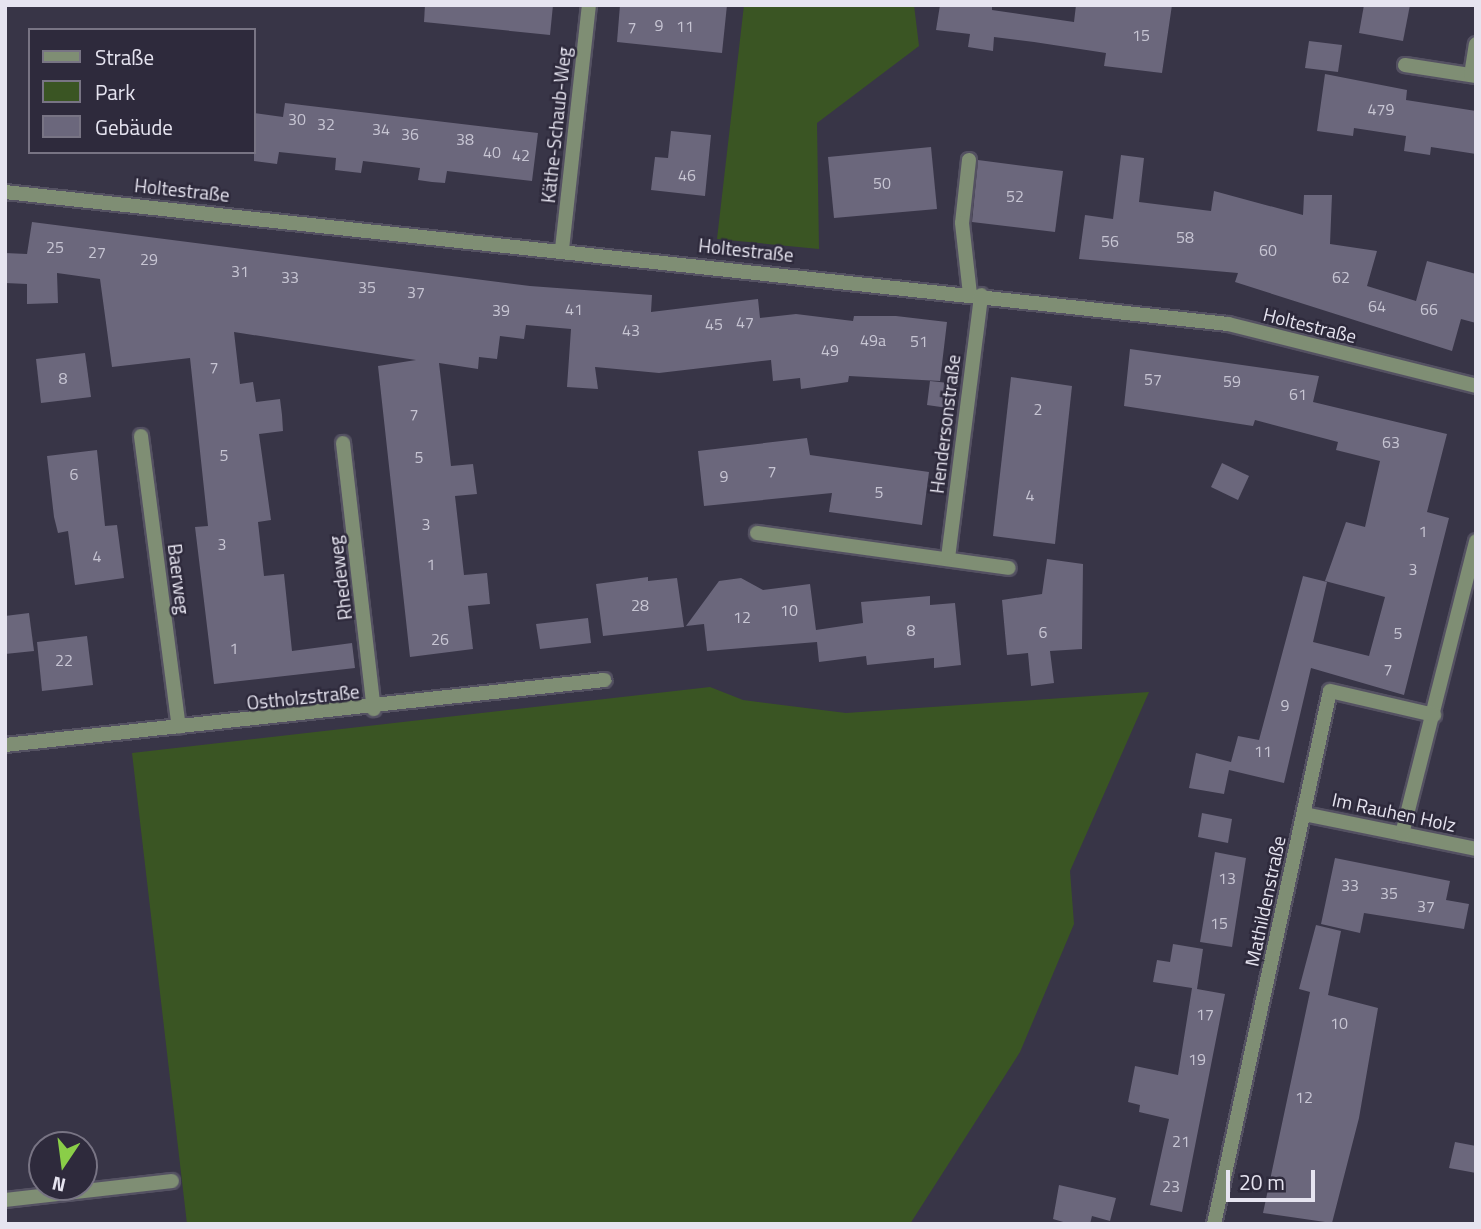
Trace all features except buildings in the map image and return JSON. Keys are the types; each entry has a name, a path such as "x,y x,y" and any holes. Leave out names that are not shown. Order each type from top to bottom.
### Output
{"street":[{"name":"Käthe-Schaub-Weg","path":"562,248 589,5"},
{"path":"1405,65 1473,75 1476,44"},
{"name":"Hendersonstraße","path":"948,558 976,295 962,223 969,160"},
{"name":"Holtestraße","path":"5,192 562,248 1228,324 1476,386"},
{"name":"Baerweg","path":"141,436 179,727"},
{"name":"Rhedeweg","path":"343,443 374,709"},
{"path":"757,533 1009,568"},
{"path":"1402,834 1476,541"},
{"name":"Ostholzstraße","path":"5,746 374,709 604,680"},
{"name":"Mathildenstraße","path":"1214,1224 1330,691 1434,715"},
{"name":"Im Rauhen Holz","path":"1304,814 1476,849"},
{"path":"5,1200 172,1181"}],"green space":[{"path":"744,5 914,5 919,46 817,123 819,249 717,239"},
{"path":"710,687 743,700 846,713 1149,692 1070,871 1074,924 1020,1052 910,1224 187,1224 132,753"}]}
